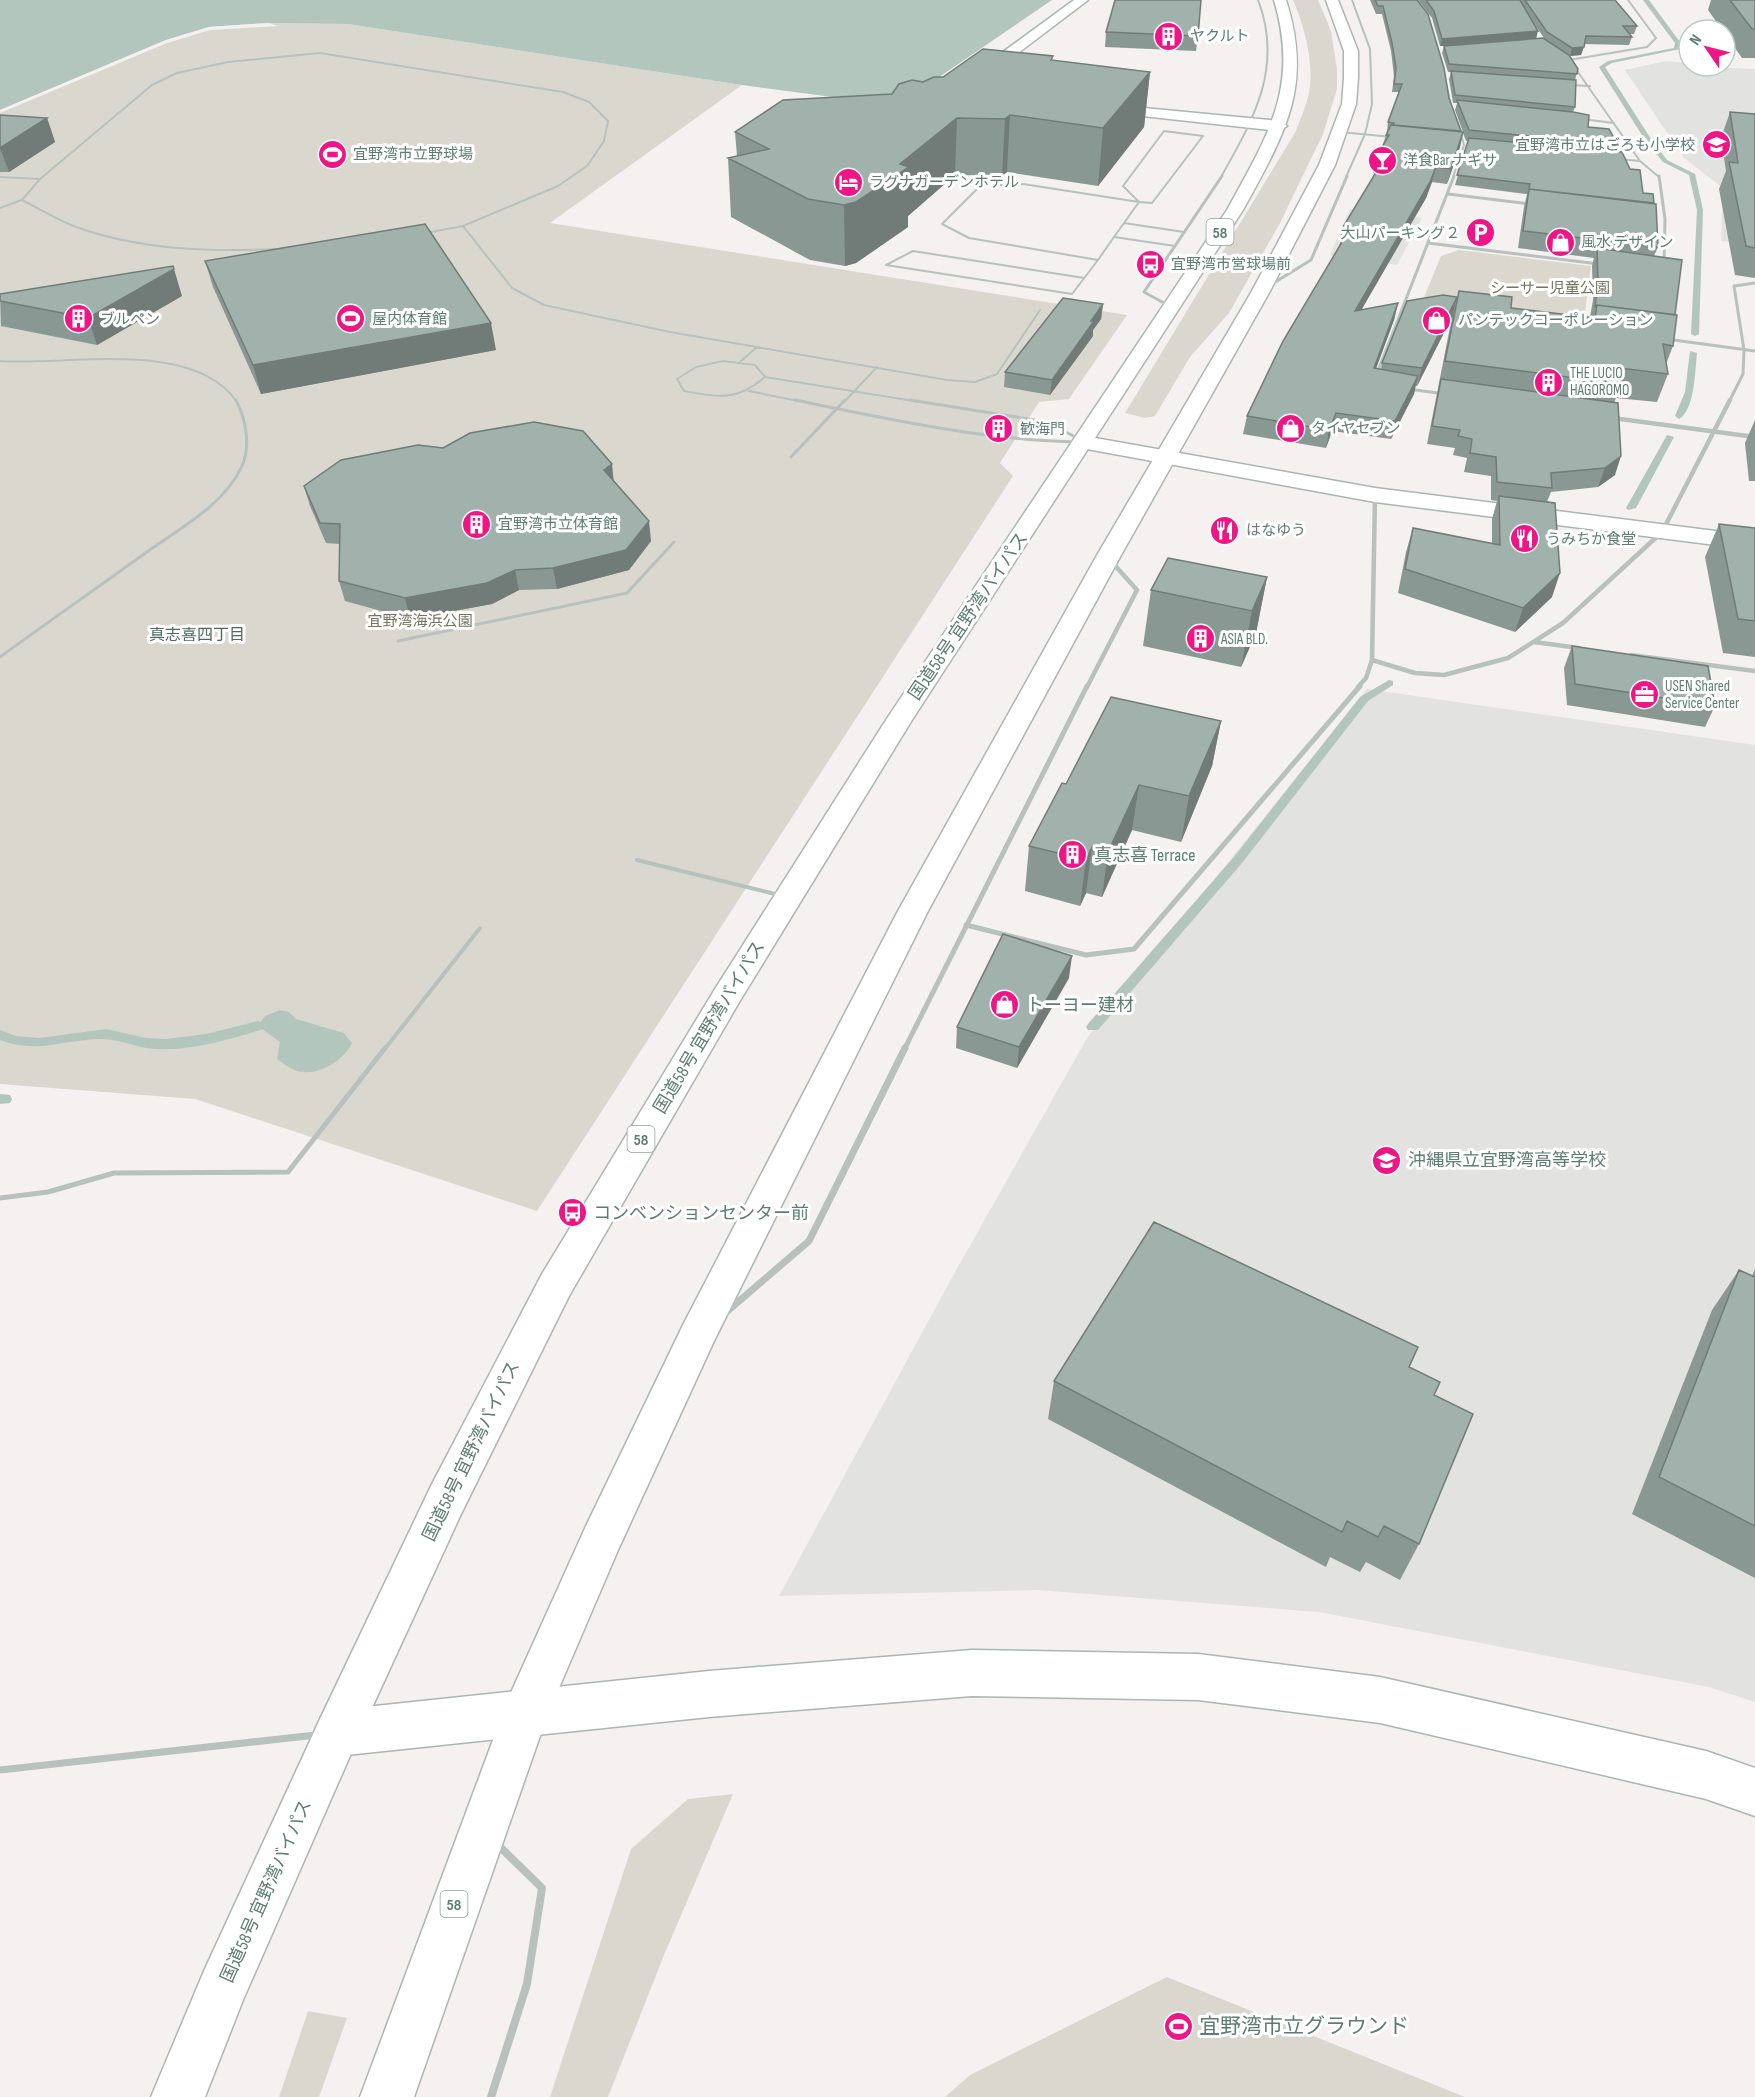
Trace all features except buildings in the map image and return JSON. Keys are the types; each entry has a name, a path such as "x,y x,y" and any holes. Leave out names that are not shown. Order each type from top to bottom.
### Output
{"main road":[{"path":"972,91 1082,0"},
{"name":"国道58号 宜野湾バイパス","path":"178,2097 222,1989 337,1733 446,1500 555,1285 788,898 899,720 1235,210 1279,126 1289,95 1293,65 1288,23 1280,0"},
{"name":"58","path":"387,2097 481,1829 525,1713 601,1540 697,1338 913,911 1108,557 1307,208 1340,132 1349,104 1351,51 1332,0"},
{"path":"1088,106 1279,126"},
{"path":"1084,442 1375,495 1755,543"},
{"path":"337,1733 709,1694 972,1672 1198,1677 1380,1700 1706,1774 1755,1792"}],"street":[{"path":"1171,307 1144,292 1221,175 1258,105 1269,54 1265,20 1258,0"},
{"path":"1261,291 1311,260 1365,134 1372,104 1370,49 1352,0"},
{"path":"1628,0 1656,38 1647,47 1569,60 1590,86 1640,161 1659,177 1665,219 1665,265 1654,268"},
{"path":"1440,59 1454,117"},
{"path":"1567,85 1590,86"},
{"path":"1450,106 1462,108"},
{"path":"1579,119 1614,123"},
{"path":"1373,384 1448,194 1464,145 1459,127"},
{"path":"1340,132 1399,138"},
{"path":"1455,144 1475,146"},
{"path":"1617,159 1640,161"},
{"path":"1448,194 1540,205"},
{"path":"1654,218 1665,219"},
{"path":"1428,243 1607,265"},
{"path":"1372,660 1415,673 1444,675 1508,658 1563,623 1662,532 1743,374 1744,350 1734,286 1755,283"},
{"path":"1403,304 1414,306"},
{"path":"1665,339 1755,351"},
{"path":"1396,387 1456,396"},
{"path":"1609,417 1755,437"},
{"path":"966,925 1086,955 1134,949 1366,678 1372,660 1375,495"},
{"path":"697,1338 809,1241 966,925 1137,590 1108,557"},
{"path":"1534,642 1580,648"},
{"path":"1627,654 1755,671"},
{"path":"481,1829 542,1888 527,1984 491,2097"}],"lane":[{"path":"0,208 22,200 40,179 152,85 187,71 283,55 320,53 375,60 563,92 586,99 601,109 608,121 604,141 587,166 558,186 463,226 420,234"},
{"path":"1098,260 969,238 942,224 980,186 1023,184 1139,202 1152,203 1203,136 1164,131 1123,186 1139,202"},
{"path":"0,177 40,179"},
{"path":"22,200 75,227 112,238 211,248 284,249"},
{"path":"1084,278 913,251 886,265 1072,294 1098,260 1139,202"},
{"path":"1124,223 1184,232"},
{"path":"463,226 512,288 544,305 578,315 947,380 975,382 997,374 1040,310"},
{"path":"1114,237 1175,246"},
{"path":"740,362 758,347"},
{"path":"725,360 740,362 755,365 765,377 853,393 1047,422 1084,442 1035,441 749,391 723,398 684,391 677,379 694,365 725,360"},
{"path":"0,361 149,361 174,364 213,377 241,406 246,430 246,449 240,470 221,494 183,526 0,657"},
{"path":"791,458 877,367"},
{"path":"749,391 765,377"},
{"path":"398,641 627,593 674,542"},
{"path":"637,860 788,898"},
{"path":"0,1198 48,1192 114,1173 288,1173 480,928"},
{"path":"0,1770 337,1733"}],"shaded area":[{"path":"0,0 1052,0 907,99 871,102 742,85 348,24 269,23 209,27 166,40 0,110"},
{"name":"宜野湾市立はごろも小学校","path":"1666,61 1677,62 1677,78 1737,78 1737,68 1755,69 1755,244 1721,241 1723,188 1684,158 1625,70"},
{"path":"1350,209 1422,218 1397,265 1330,255"},
{"name":"沖縄県立宜野湾高等学校","path":"1367,689 1755,745 1755,1702 1709,1687 1319,1612 1037,1590 779,1596 949,1283 1087,1038"},
{"path":"280,1010 289,1012 296,1019 344,1033 352,1043 343,1056 321,1070 305,1072 294,1070 277,1059 280,1042 258,1026 265,1016"}],"green space":[{"path":"1293,0 1318,0 1331,31 1337,69 1337,89 1323,134 1280,223 1229,313 1190,357 1155,416 1145,418 1125,413 1296,131 1308,98 1311,76 1307,42"},
{"name":"宜野湾海浜公園","path":"269,23 348,24 742,85 550,223 1127,315 1069,399 1039,402 1000,463 1013,476 537,1211 195,1099 0,1084 0,110 166,40 209,27"},
{"name":"シーサー児童公園","path":"1459,250 1591,266 1584,320 1423,300 1441,256"},
{"path":"733,1794 664,1955 608,2097 550,2097 631,1849 688,1799"},
{"name":"宜野湾市立グラウンド","path":"1167,1977 1465,2097 945,2097 970,2075"},
{"path":"308,2011 347,2018 319,2097 279,2097"}],"pier":[{"path":"269,23 278,26 210,30 167,43 0,113 0,110 166,40 209,27"}],"waterway":[{"path":"1646,0 1678,43 1677,49 1610,62 1602,67 1648,140 1665,161 1692,174 1700,210 1695,334"},
{"path":"1679,416 1689,392 1693,353"},
{"path":"1631,508 1670,437"},
{"path":"1093,1027 1238,860 1364,699 1389,683"},
{"path":"0,1035 27,1043 39,1043 106,1034 146,1043 166,1044 206,1039 258,1026"},
{"path":"0,1099 5,1099"}],"place":[{"name":"ヤクルト","path":"1169,36"},
{"name":"宜野湾市立はごろも小学校","path":"1716,145"},
{"name":"宜野湾市立野球場","path":"332,154"},
{"name":"洋食Bar ナギサ","path":"1382,160"},
{"name":"ラグナガーデンホテル","path":"848,182"},
{"name":"大山パーキング２","path":"1481,233"},
{"name":"風水 デザイン","path":"1560,242"},
{"name":"宜野湾市営球場前","path":"1150,264"},
{"name":"ブルペン","path":"79,319"},
{"name":"屋内体育館","path":"351,319"},
{"name":"パンテックコーポレーション","path":"1437,320"},
{"name":"THE LUCIO HAGOROMO","path":"1549,382"},
{"name":"タイヤセブン","path":"1290,428"},
{"name":"歓海門","path":"999,429"},
{"name":"宜野湾市立体育館","path":"477,524"},
{"name":"はなゆう","path":"1225,530"},
{"name":"うみちか食堂","path":"1525,539"},
{"name":"ASIA BLD.","path":"1200,639"},
{"name":"USEN Shared Service Center","path":"1644,695"},
{"name":"真志喜 Terrace","path":"1073,855"},
{"name":"トーヨー建材","path":"1005,1005"},
{"name":"沖縄県立宜野湾高等学校","path":"1387,1160"},
{"name":"コンベンションセンター前","path":"572,1213"},
{"name":"宜野湾市立グラウンド","path":"1178,2026"}],"district":[{"name":"真志喜四丁目","path":"197,634"}]}
